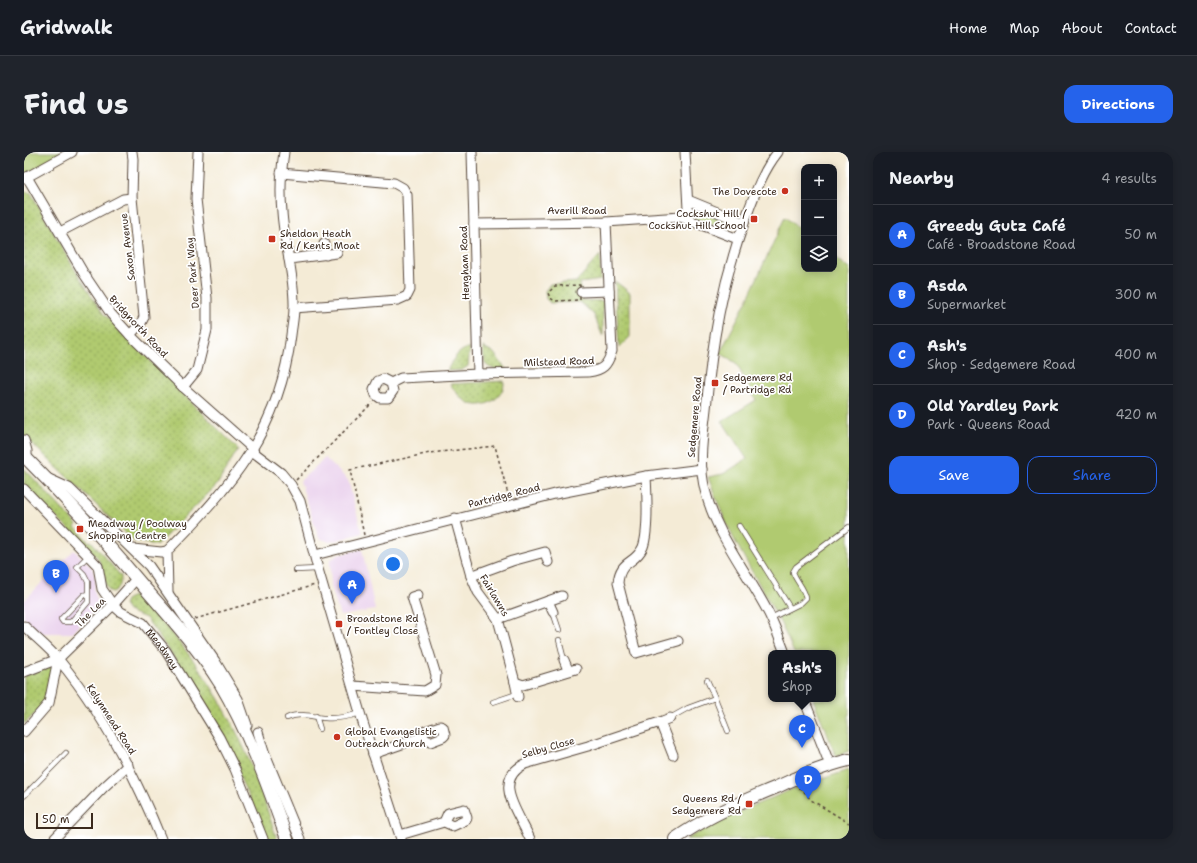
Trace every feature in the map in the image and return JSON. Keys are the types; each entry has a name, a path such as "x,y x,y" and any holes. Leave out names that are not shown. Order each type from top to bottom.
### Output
{"street":[{"path":"26,178 72,152"},
{"name":"Saxon Avenue","path":"130,335 141,323 144,317 132,198 132,152"},
{"name":"Deer Park Way","path":"183,387 197,370 207,330 207,298 196,199 198,152"},
{"path":"133,549 161,552 167,550 224,490 253,450 277,398 288,359 294,308 282,213 281,173 284,152"},
{"name":"Hengham Road","path":"472,152 478,374"},
{"path":"681,217 688,209 684,152"},
{"name":"Sedgemere Road","path":"778,152 770,162 757,187 738,239 724,290 713,343 701,460 705,490 711,508 731,550 771,618 784,650"},
{"path":"281,173 394,183 403,188 407,195 410,290 406,296 398,300 294,308"},
{"name":"Bridgnorth Road","path":"26,178 99,298 130,335 183,387 281,473 291,485 300,501 360,713 401,837"},
{"path":"60,232 123,199 132,198"},
{"path":"688,200 744,223"},
{"name":"Averill Road","path":"474,224 606,222 681,217 738,239"},
{"name":"Milstead Road","path":"378,397 374,389 376,383 383,379 391,383 401,378 412,377 588,372 598,371 604,367 612,351 606,222"},
{"path":"324,244 326,255"},
{"path":"289,259 337,253"},
{"path":"581,292 609,291"},
{"path":"378,397 386,399 391,396 393,391 391,383"},
{"path":"24,440 27,451 26,458 137,578 186,634 203,658 220,684 256,749 300,839"},
{"name":"Partridge Road","path":"315,555 511,504 646,476 702,469"},
{"path":"646,476 648,497 643,547 637,557 622,567 618,572 618,583 636,653 678,641"},
{"path":"46,478 69,488 149,566 215,660 238,699 288,839"},
{"name":"Meadway","path":"24,490 98,566 102,588 113,605 121,612 143,623 170,658 219,737 235,769 263,839"},
{"name":"Fairlawns","path":"455,518 471,576 478,592 498,619 518,695"},
{"path":"167,550 168,592"},
{"path":"471,576 512,561 546,552 548,562"},
{"name":"The Lea","path":"24,672 58,659 113,605 137,578"},
{"path":"352,686 425,691 435,685 436,676 412,597 418,595"},
{"path":"498,619 562,596"},
{"path":"548,601 552,612"},
{"name":"Kelynmead Road","path":"24,626 58,659 92,705 128,765 162,839"},
{"path":"24,732 49,703 58,659"},
{"path":"515,682 523,685 572,670 564,660"},
{"path":"805,702 830,765"},
{"name":"Selby Close","path":"530,839 508,790 508,782 517,768 525,764 588,746 670,718"},
{"path":"660,722 673,755"},
{"path":"256,749 258,732"},
{"path":"373,754 422,737"},
{"path":"675,839 731,807 791,780 830,765 849,760"},
{"path":"54,839 104,787 128,765"},
{"path":"401,837 444,822"}],"lane":[{"path":"739,526 790,608"},
{"path":"771,618 806,598 805,593 794,576 793,572 796,567 849,527"},
{"path":"88,556 77,567 87,578 88,594 88,604 71,622 66,623 62,621 61,619 84,595 88,594"},
{"path":"296,570 318,569"},
{"path":"552,612 559,630"},
{"path":"559,640 564,660"},
{"path":"707,680 728,730"},
{"path":"493,702 518,695"},
{"path":"670,718 688,708 715,698"},
{"path":"287,718 305,714 344,718 360,713"},
{"path":"316,716 320,729"},
{"path":"24,796 66,753"}],"path":[{"path":"580,285 581,292 580,300 555,301 550,298 548,293 555,286 580,285"},
{"path":"291,485 378,397"},
{"path":"366,542 350,470 430,453 495,446 511,504"},
{"path":"188,621 322,583"},
{"path":"791,780 795,788 802,789 811,800 849,823"}],"shaded area":[{"path":"325,458 348,480 362,533 330,542 319,538 300,481"},
{"path":"362,549 375,610 340,616 331,586 330,560 338,555"},
{"path":"74,550 92,568 96,580 94,590 98,603 96,608 73,633 40,633 24,617 24,601"}],"green space":[{"path":"24,152 69,152 24,176"},
{"path":"24,191 31,193 75,270 103,313 238,449 217,485 157,545 134,541 24,436"},
{"path":"698,208 730,222 732,224 728,231 692,217 691,213"},
{"path":"785,217 801,230 801,272 837,272 837,259 849,269 849,751 836,756 814,702 836,702 836,650 793,650 773,609 734,539 723,516 708,477 723,474 747,459 722,421 756,400 736,363 720,353 748,298"},
{"path":"600,255 601,280 580,283 582,300 603,301 603,337 594,315 580,302 550,303 546,299 545,291 550,284 576,282"},
{"path":"615,281 630,293 630,337 619,348"},
{"path":"470,347 468,366 462,370 447,371 456,356"},
{"path":"483,347 493,352 506,369 494,369 487,366 484,359"},
{"path":"504,381 498,397 483,405 471,404 464,400 450,384"},
{"path":"24,468 77,525 75,527 89,542 91,541 121,576 120,586 113,592 108,590 98,558 24,486"},
{"path":"133,596 148,605 182,645 195,662 218,698 247,755 277,839 268,839 215,723 192,684 146,618 128,611 124,605 126,600"},
{"path":"53,666 56,679 42,707 24,724 24,676"},
{"path":"849,770 849,839 686,839 741,811 795,788"}],"place":[{"name":"The Dovecote","path":"785,191"},
{"name":"Cockshut Hill / Cockshut Hill School","path":"754,219"},
{"name":"Sheldon Heath Rd / Kents Moat","path":"272,239"},
{"name":"Sedgemere Rd / Partridge Rd","path":"715,383"},
{"name":"Meadway / Poolway Shopping Centre","path":"80,529"},
{"name":"Asda","path":"56,593"},
{"name":"Greedy Gutz Café","path":"352,604"},
{"name":"Broadstone Rd / Fontley Close","path":"339,624"},
{"name":"Global Evangelistic Outreach Church","path":"337,737"},
{"name":"Ash's","path":"802,748"},
{"name":"Old Yardley Park","path":"808,799"},
{"name":"Queens Rd / Sedgemere Rd","path":"749,804"}]}
